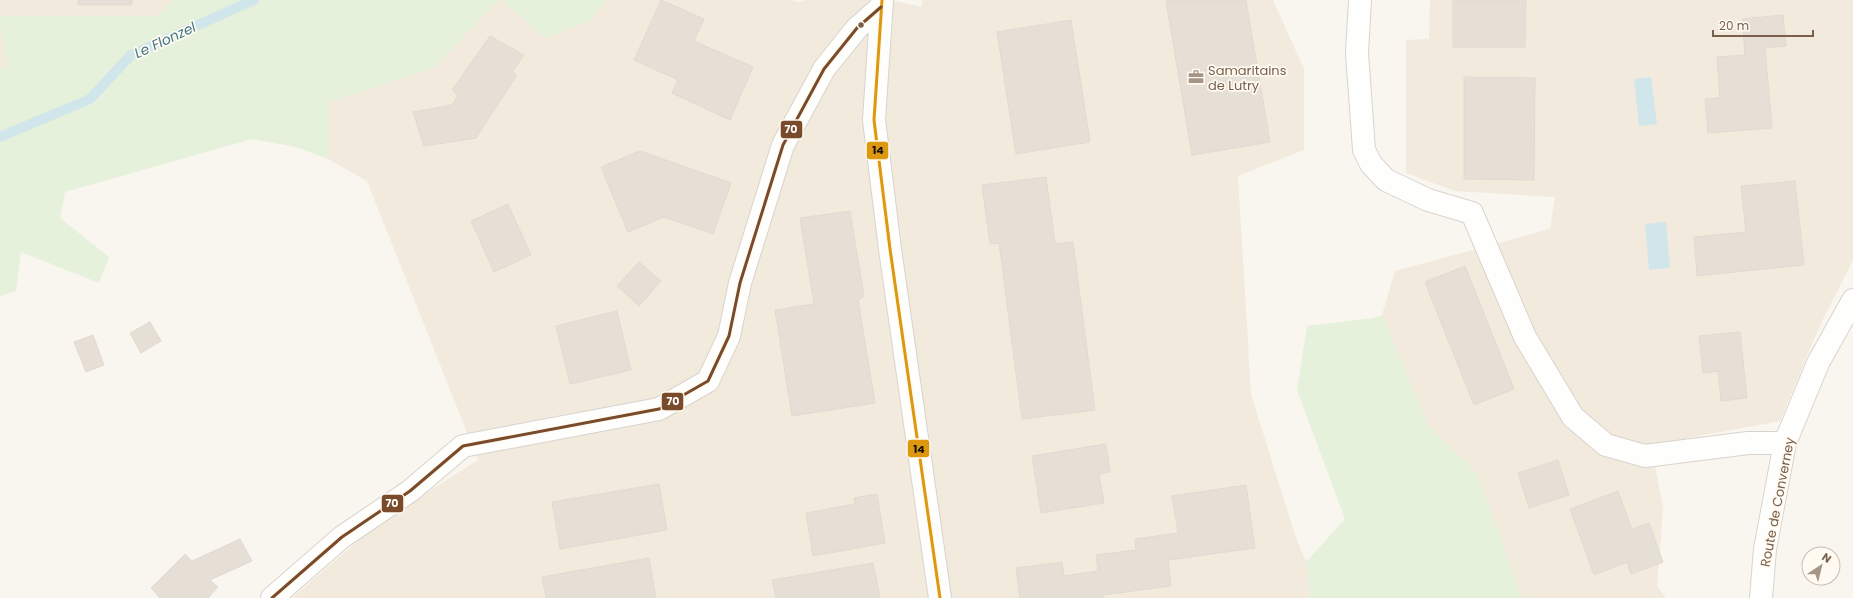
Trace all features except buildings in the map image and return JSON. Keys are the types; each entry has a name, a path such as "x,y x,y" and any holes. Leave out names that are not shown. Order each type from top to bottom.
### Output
{"street":[{"path":"1360,0 1357,53 1364,150 1371,164 1386,180 1428,200 1472,213 1525,337 1573,417 1606,445 1645,456 1748,443 1785,443"},
{"path":"272,598 342,537 410,491 463,446 659,409 708,381 729,336 740,283 783,145 824,69 857,28 882,3"},
{"path":"882,3 874,120 890,249 940,598"},
{"name":"Route de Converney","path":"1761,598 1764,549 1785,443 1818,363 1853,300"}],"shaded area":[{"path":"0,0 173,0 157,16 0,16"},
{"path":"498,0 502,0 545,38 591,20 605,0 791,0 797,2 807,0 890,0 922,7 922,0 1273,0 1304,69 1304,150 1238,176 1251,394 1295,535 1306,562 1310,598 292,598 376,525 478,460 367,181 328,159 328,102 434,68"},
{"path":"1430,0 1853,0 1853,260 1820,325 1780,421 1651,445 1663,509 1657,586 1666,598 1522,598 1477,473 1429,427 1382,315 1395,271 1550,229 1555,197 1455,191 1406,173 1406,40 1429,39"},
{"path":"0,25 9,67 0,69"},
{"path":"1651,77 1657,124 1639,126 1634,79"},
{"path":"1666,222 1670,268 1649,270 1645,224"}],"green space":[{"path":"173,0 498,0 434,68 328,102 328,159 296,147 252,139 65,192 60,218 109,257 99,283 21,252 16,291 0,296 0,69 9,67 0,25 0,16 157,16"},
{"path":"502,0 605,0 591,20 545,38"},
{"path":"1382,315 1429,427 1477,473 1522,598 1310,598 1306,562 1345,519 1297,390 1307,326 1374,318"}],"waterway":[{"name":"Le Flonzel","path":"0,137 90,99 131,55 254,0"}],"transit line":[{"name":"14","path":"882,0 874,120 890,249 940,598"},
{"name":"70","path":"272,598 342,537 410,491 463,446 659,409 708,381 729,336 740,283 783,145 824,69 857,28 881,7"}],"place":[{"name":"Samaritains de Lutry","path":"1196,77"}]}
